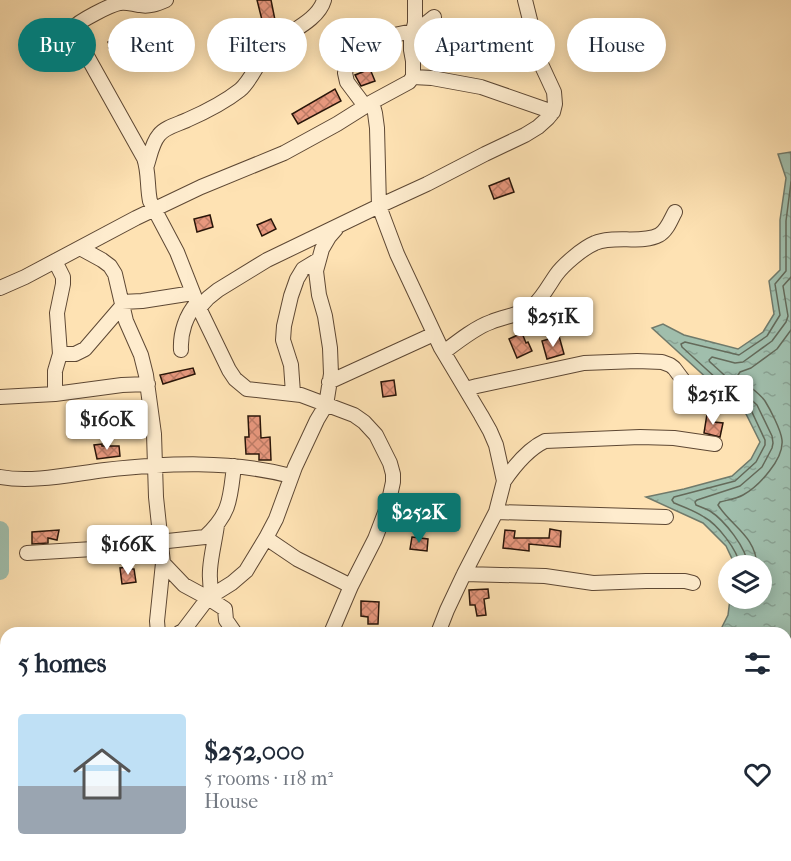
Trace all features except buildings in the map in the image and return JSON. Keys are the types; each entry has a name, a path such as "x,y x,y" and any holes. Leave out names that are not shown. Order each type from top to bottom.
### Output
{"street":[{"path":"166,0 148,6 120,3 78,23 73,27 75,36 144,158 147,165 149,194 154,210 177,252 225,363 235,379 246,389 293,393 354,415 376,435 390,463 393,482 388,505 334,627"},
{"path":"147,165 160,134 199,115 241,89 272,46 312,17 322,8 324,0"},
{"path":"414,78 411,39 415,0"},
{"path":"60,354 75,354 85,349 122,304 142,301 197,301 208,298 252,268 292,247 427,184 538,127 553,112 554,93 541,64 525,0"},
{"path":"434,17 413,31 394,35 352,59 347,65 346,82 375,113 378,138 379,206 397,254 441,348 482,415 496,446 504,481"},
{"path":"0,288 201,187 284,153 414,78 441,79 481,87 553,112"},
{"path":"444,352 489,322 516,314 534,305 560,269 593,243 659,235 675,212"},
{"path":"186,627 210,596 232,583 246,571 276,519 291,476 326,405 331,374 330,348 316,271 322,249 340,225"},
{"path":"81,248 110,266 115,274 122,304 141,355 148,384 154,434 156,497 163,563 158,627"},
{"path":"293,393 291,366 283,340 284,326 297,279 303,269 318,260"},
{"path":"55,261 60,269 63,284 57,313 60,354 55,371 55,394"},
{"path":"181,350 182,333 197,301"},
{"path":"329,382 434,334"},
{"path":"466,389 584,363 637,361 662,362 670,365 689,388"},
{"path":"0,397 55,394 148,384"},
{"path":"444,627 447,610 496,512 504,481 519,461 537,445 545,441 640,437 674,438 715,444"},
{"path":"0,477 42,478 155,464 201,463 261,469 291,476"},
{"path":"27,553 93,549 205,537 226,511 232,493 234,466"},
{"path":"496,512 666,518"},
{"path":"210,596 211,564 217,525"},
{"path":"266,538 297,559 351,586"},
{"path":"163,563 184,585 210,596 225,609 226,620 231,627"},
{"path":"464,574 545,576 593,583 646,581 693,583"}],"water":[{"path":"791,152 791,627 722,627 729,609 772,609 772,555 730,555 726,546 703,523 646,497 732,476 751,459 760,442 746,414 652,328 663,324 684,335 738,349 763,332 774,314 769,281 780,270 780,220 786,178 778,154"}],"waterway":[{"path":"0,530 0,571"}]}
